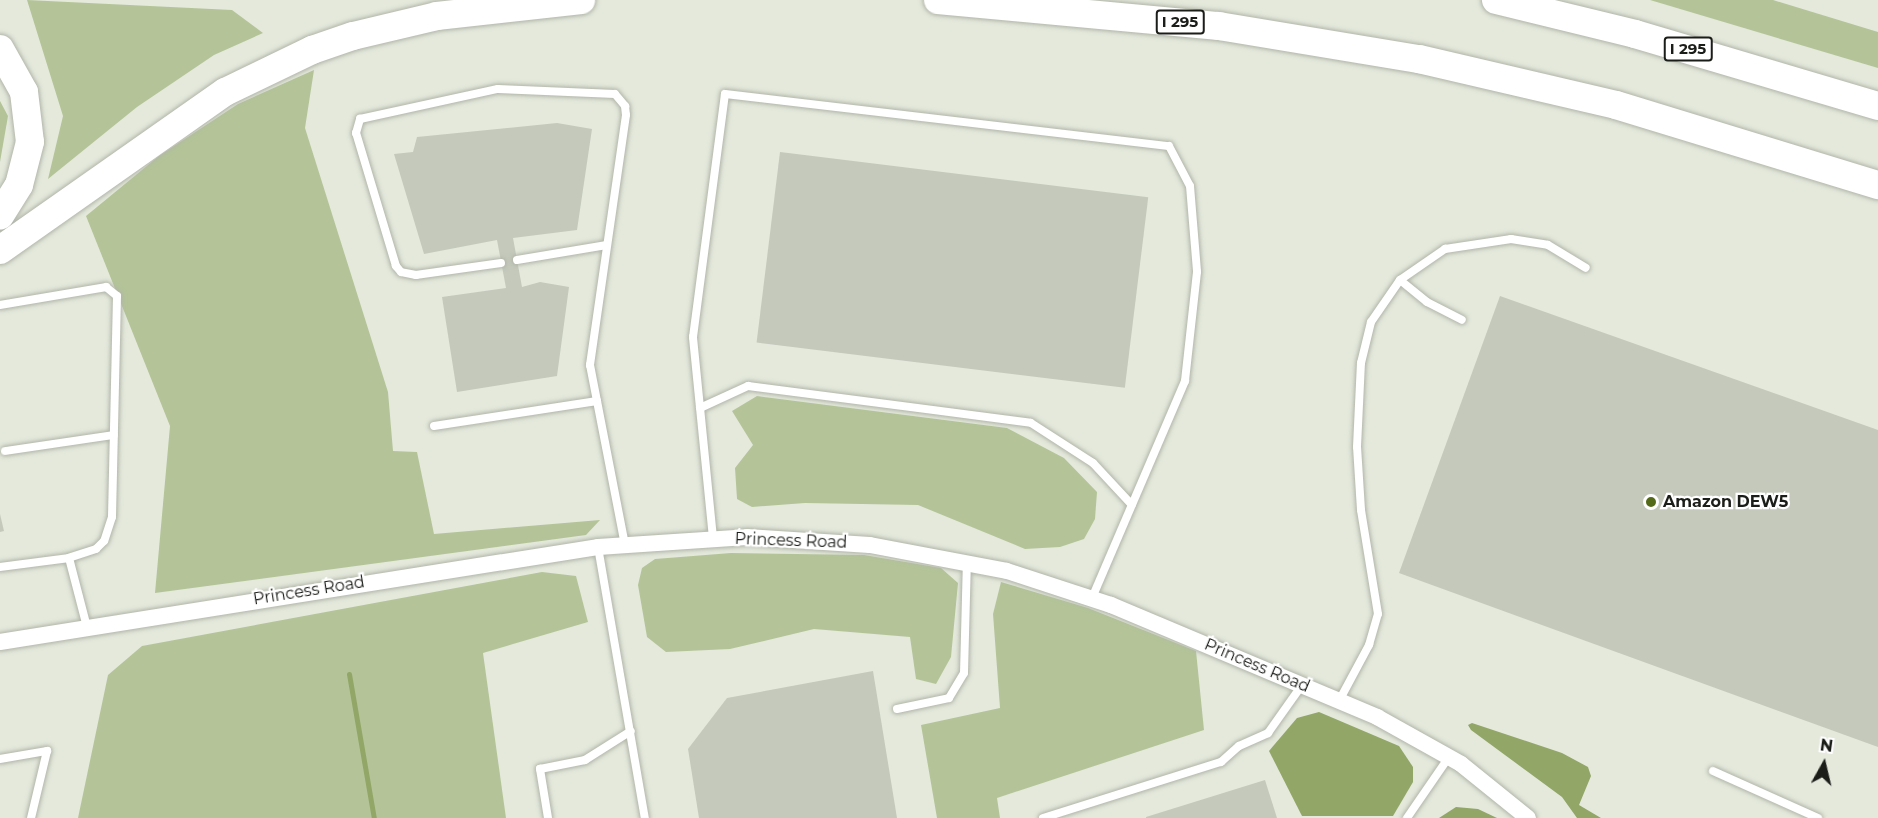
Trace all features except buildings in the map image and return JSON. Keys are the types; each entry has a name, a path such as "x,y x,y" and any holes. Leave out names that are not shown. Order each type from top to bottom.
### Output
{"highway":[{"path":"0,250 225,92 312,50 363,33 436,16 581,0"},
{"name":"I 295","path":"938,0 1219,26 1419,58 1616,105 1878,185"},
{"name":"I 295","path":"1496,0 1635,34 1878,106"},
{"path":"0,48 24,92 30,141 19,185 0,214"}],"street":[{"name":"Princess Road","path":"0,642 598,547 713,538 800,538 870,545 967,562 1092,598 1302,685 1377,717 1449,757 1528,818"}],"lane":[{"path":"501,263 416,275 401,272 396,266 356,133 360,118 498,89 615,94 625,106 626,115 590,365 625,545"},
{"path":"713,538 693,337 725,94 1169,146 1190,186 1197,272 1185,381 1092,598"},
{"path":"1339,701 1369,645 1378,614 1360,489 1361,363 1371,322 1400,280 1446,249 1511,238 1548,245 1586,268"},
{"path":"517,260 607,245"},
{"path":"1400,280 1427,302 1462,320"},
{"path":"0,305 112,289 117,296 112,517 108,531 96,549 69,558 0,567"},
{"path":"700,408 748,386 1031,423 1093,463 1132,505"},
{"path":"434,426 597,401"},
{"path":"5,451 114,435"},
{"path":"598,547 645,818"},
{"path":"69,558 87,627"},
{"path":"897,709 949,698 963,673 967,562"},
{"path":"1043,818 1221,762 1239,746 1268,733 1302,685"},
{"path":"548,818 540,769 585,760 631,731"},
{"path":"0,759 47,750 31,818"},
{"path":"1407,818 1449,757"},
{"path":"1713,771 1818,818"}],"shaded area":[{"path":"27,0 232,10 263,33 214,55 137,107 48,179 63,116"},
{"path":"1650,0 1773,0 1878,32 1878,68"},
{"path":"314,70 305,128 388,392 393,451 417,452 434,534 600,520 586,535 155,593 170,426 86,216 159,156 238,104"},
{"path":"0,101 8,116 0,162"},
{"path":"757,396 1007,428 1064,458 1097,492 1095,519 1084,539 1060,547 1025,549 918,505 805,503 752,507 737,499 735,468 753,445 732,411"},
{"path":"731,553 864,555 941,568 958,583 951,657 936,684 916,679 910,637 814,629 730,649 666,652 647,637 638,585 642,568 655,559"},
{"path":"542,572 576,576 588,622 483,653 506,818 78,818 108,675 142,646"},
{"path":"1001,582 1088,608 1196,651 1204,730 997,798 1000,818 937,818 921,725 1000,708 993,614"},
{"path":"1319,712 1399,746 1413,767 1413,782 1393,816 1302,816 1269,751 1297,718"},
{"path":"1472,723 1562,753 1588,767 1591,776 1579,805 1601,818 1577,818 1562,797 1471,730 1468,725"},
{"path":"1456,807 1478,809 1497,818 1439,818"}],"waterway":[{"path":"349,674 374,818"}],"place":[{"name":"Amazon DEW5","path":"1651,502"}]}
